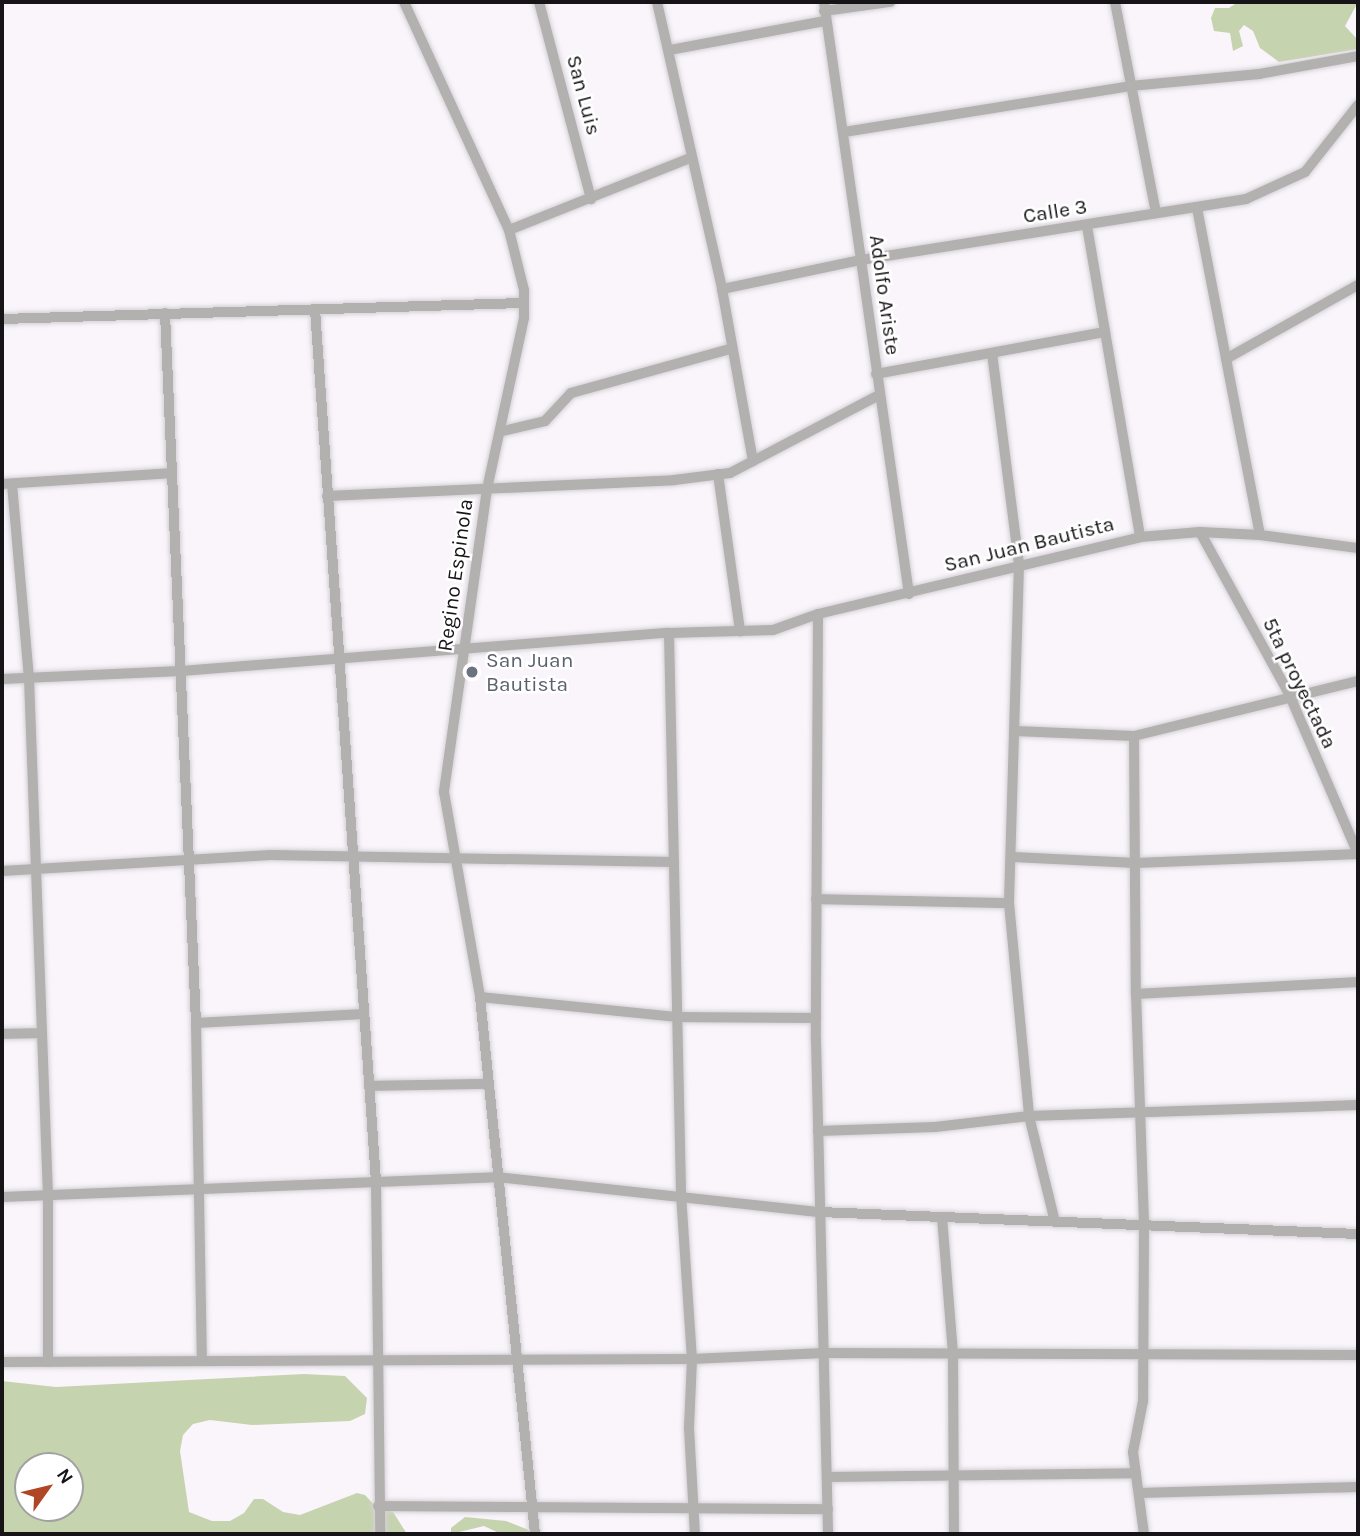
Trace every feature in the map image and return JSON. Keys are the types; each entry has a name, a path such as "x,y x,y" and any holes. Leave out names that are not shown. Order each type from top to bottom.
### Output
{"street":[{"name":"Regino Espinola","path":"404,2 509,230 524,303 503,431 487,489 443,792 480,997 496,1177 535,1534"},
{"name":"San Luis","path":"539,2 591,199"},
{"path":"657,2 670,50 690,158 722,289 730,349 753,461"},
{"path":"670,50 824,11 890,2"},
{"path":"1115,2 1156,213"},
{"name":"Adolfo Ariste","path":"824,11 844,132 877,397 909,594"},
{"path":"844,132 1130,86 1259,74 1358,56"},
{"name":"Calle 3","path":"722,289 861,260 1246,199 1306,172 1358,105"},
{"path":"509,230 690,158"},
{"path":"1197,208 1261,535"},
{"path":"1087,226 1140,537"},
{"path":"1226,359 1358,285"},
{"path":"2,319 524,303"},
{"path":"314,309 342,660 352,854 376,1182 380,1534"},
{"path":"165,313 196,1023 202,1362"},
{"path":"876,374 1105,332"},
{"path":"503,431 545,421 571,393 730,349"},
{"path":"992,353 1019,565 1013,858 1009,902 1029,1116 1055,1222"},
{"path":"327,496 718,474 753,461 877,397"},
{"path":"48,1362 48,1195 29,678 7,484 170,473"},
{"path":"718,474 740,631"},
{"name":"San Juan Bautista","path":"2,678 181,671 670,633 773,629 818,614 1140,537 1200,533 1261,535 1358,548"},
{"name":"5ta proyectada","path":"1200,533 1290,696 1358,854"},
{"path":"818,614 816,1018 828,1534"},
{"path":"670,633 681,1194 692,1359 689,1428 695,1534"},
{"path":"1015,732 1134,736 1358,681"},
{"path":"1134,736 1136,994 1144,1225 1143,1401 1133,1452 1144,1534"},
{"path":"2,871 352,854 674,862"},
{"path":"1013,858 1136,863 1358,854"},
{"path":"816,899 1009,902"},
{"path":"1136,994 1358,982"},
{"path":"480,997 678,1017 816,1018"},
{"path":"196,1023 364,1014"},
{"path":"2,1034 41,1033"},
{"path":"369,1086 488,1084"},
{"path":"818,1130 935,1127 1029,1116 1358,1105"},
{"path":"2,1197 496,1177 681,1194 820,1212 1358,1234"},
{"path":"942,1217 953,1353 954,1534"},
{"path":"2,1362 692,1359 824,1353 1358,1354"},
{"path":"827,1477 1136,1474"},
{"path":"1139,1493 1358,1487"},
{"path":"379,1506 828,1509"}],"green space":[{"path":"1238,2 1358,2 1345,26 1358,40 1358,49 1279,62 1260,48 1253,31 1244,25 1239,31 1243,46 1233,51 1230,33 1214,31 1211,18 1215,8 1229,8"},
{"path":"304,1374 345,1376 367,1398 365,1414 350,1421 252,1425 210,1420 193,1424 183,1435 180,1451 189,1512 212,1521 230,1521 244,1513 254,1499 263,1499 283,1512 300,1515 357,1493 365,1495 377,1508 393,1512 407,1534 2,1534 2,1381 56,1387"},
{"path":"465,1517 506,1521 539,1534 499,1533 484,1526 451,1534 451,1528"}],"place":[{"name":"San Juan Bautista","path":"472,672"}]}
